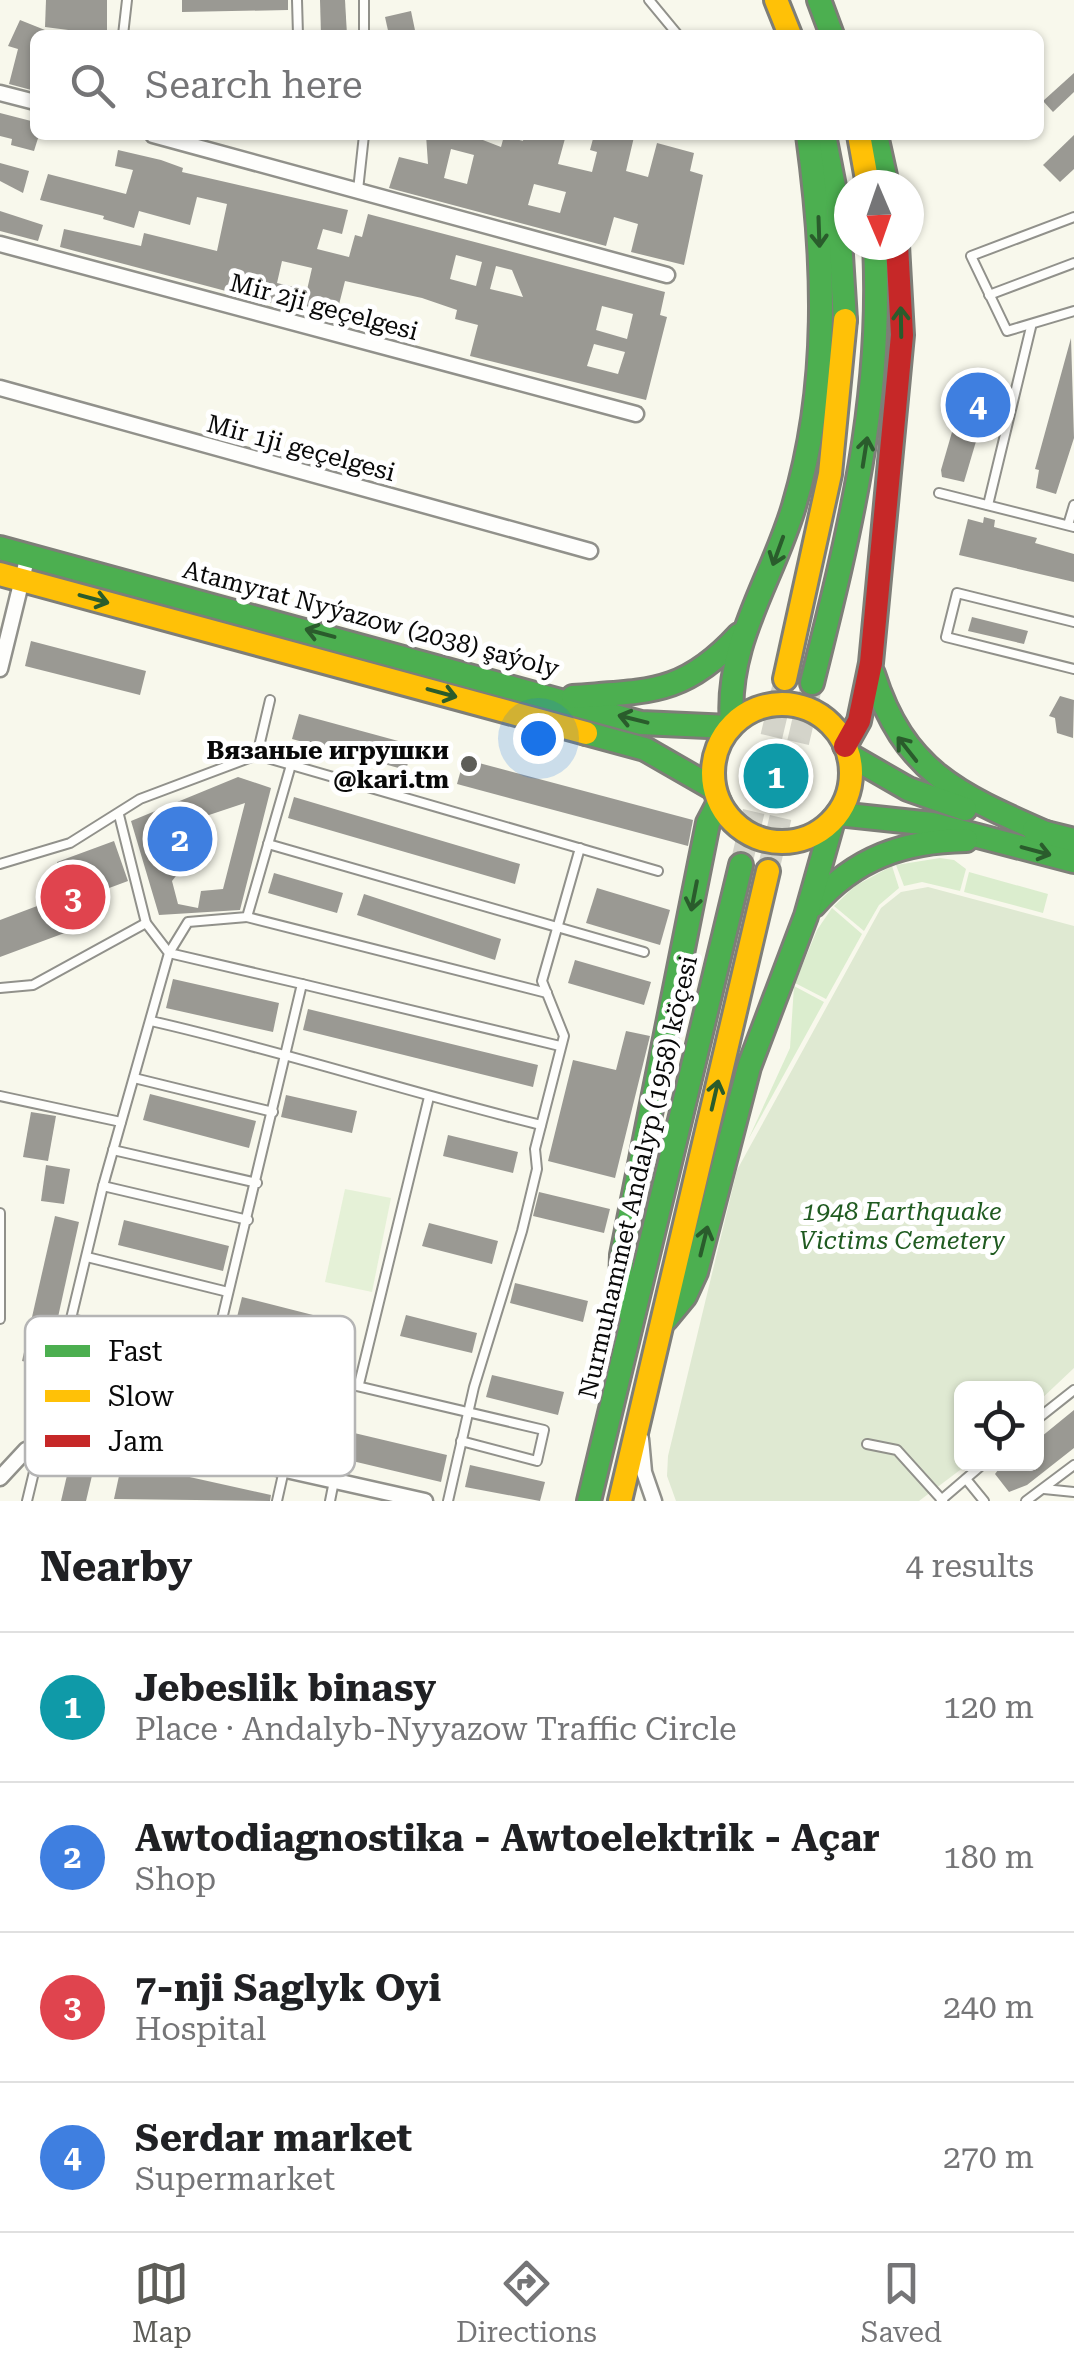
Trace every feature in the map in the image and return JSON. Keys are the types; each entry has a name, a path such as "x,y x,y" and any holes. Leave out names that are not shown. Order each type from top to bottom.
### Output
{"main road":[{"path":"776,0 788,30"},
{"path":"819,0 830,30"},
{"path":"731,726 728,684 794,508 820,387 818,193 809,140"},
{"path":"786,679 824,515 846,390 845,240 825,140"},
{"path":"861,140 866,170"},
{"path":"877,140 884,170"},
{"path":"812,683 851,522 870,420 877,356 875,260"},
{"path":"661,1326 686,1296 696,1272 750,1067 806,916 835,817 850,784 847,750 859,721 871,664 902,335 897,260"},
{"name":"Atamyrat Nyýazow (2038) şaýoly","path":"0,548 562,698 641,723 731,726"},
{"name":"Atamyrat Nyýazow (2038) şaýoly","path":"11,576 644,749 716,795"},
{"path":"562,698 643,696 681,686 713,666 748,624"},
{"path":"871,664 890,725 926,772 958,794 1048,834"},
{"path":"632,1318 621,1286 622,1255 716,795 715,753 731,726 761,707 794,705 825,719 847,750 908,789 1074,840"},
{"path":"716,795 740,828 766,841 796,841 835,817 908,820 1074,861"},
{"path":"806,916 837,878 868,857 950,840 999,841"},
{"name":"Nurmuhammet Andalyp (1958) köçesi","path":"589,1501 741,865"},
{"path":"620,1501 768,872"}],"street":[{"path":"0,93 30,101"},
{"path":"170,140 667,275"},
{"name":"Mir 2ji geçelgesi","path":"0,244 636,414"},
{"name":"Mir 1ji geçelgesi","path":"0,388 590,551"},
{"path":"0,669 11,576 28,555"},
{"path":"641,1410 644,1472 654,1501"},
{"path":"0,1478 25,1451"},
{"path":"311,1476 426,1501"}],"lane":[{"path":"124,30 127,0"},
{"path":"297,0 298,30"},
{"path":"364,0 364,30"},
{"path":"649,0 674,30"},
{"path":"358,192 363,140"},
{"path":"1074,216 971,256 1007,331 1074,312"},
{"path":"989,295 1074,263"},
{"path":"988,505 1031,327"},
{"path":"939,492 1071,526 1074,505"},
{"path":"1074,622 958,593 946,637 1074,669"},
{"path":"257,754 270,700"},
{"path":"0,864 70,842 140,799 257,754 658,870"},
{"path":"247,917 291,764"},
{"path":"118,816 146,923 169,953 560,1046"},
{"path":"268,844 644,952"},
{"path":"448,1501 468,1411 522,1231 541,1125 564,1036 542,981 580,848"},
{"path":"73,1316 103,1186 169,953 188,922 247,917 547,993"},
{"path":"0,988 33,986 146,923"},
{"path":"223,1316 302,984"},
{"path":"151,1021 286,1052 336,1072 541,1125"},
{"path":"134,1078 273,1112"},
{"path":"0,1096 121,1122"},
{"path":"358,1384 429,1098"},
{"path":"114,1150 257,1183"},
{"path":"103,1186 248,1220"},
{"path":"0,1213 0,1320"},
{"path":"86,1257 228,1292"},
{"path":"355,1383 544,1430 537,1461 461,1442"},
{"path":"1044,1414 1074,1390"},
{"path":"867,1444 897,1450 942,1500 975,1471"},
{"path":"1026,1501 1074,1465"},
{"path":"27,1501 34,1476"},
{"path":"277,1501 283,1476"},
{"path":"966,1479 984,1501"},
{"path":"330,1501 334,1481"},
{"path":"1042,1488 1074,1492"}],"green space":[{"path":"940,858 954,860 966,869 960,891 922,882 904,886 896,865"},
{"path":"892,866 899,888 879,905 864,931 834,906 855,886"},
{"path":"969,872 1048,894 1043,913 964,892"},
{"name":"1948 Earthquake Victims Cemetery","path":"928,887 1074,926 1074,1368 1044,1396 1044,1381 954,1381 954,1471 959,1471 919,1501 676,1501 667,1476 668,1456 737,1170 881,908 901,892"},
{"path":"832,908 862,934 826,999 795,983 817,930"},
{"path":"794,986 824,1002 748,1140 790,1048"},
{"path":"345,1189 391,1198 372,1292 325,1282"}],"building":[{"path":"46,0 107,0 107,30 45,27"},
{"path":"182,0 288,0 288,10 182,12"},
{"path":"320,0 345,0 347,30 321,30"},
{"path":"411,11 415,30 388,30 385,17"},
{"path":"20,20 45,30 30,30 30,90 9,84 18,49 8,46"},
{"path":"1074,73 1074,92 1053,112 1044,100"},
{"path":"0,113 30,121 30,140 37,140 34,151 11,145 12,139 0,136"},
{"path":"1074,135 1074,169 1060,182 1043,165"},
{"path":"426,140 483,140 501,147 503,140 565,140 558,164 592,172 597,152 590,150 593,140 633,140 626,171 648,177 657,143 694,153 690,171 703,175 684,265 631,252 638,224 614,217 606,246 389,188 399,157 428,164","holes":["451,149 474,155 467,184 444,178","534,184 566,192 560,213 528,205"]},
{"path":"118,150 161,160 183,168 182,172 348,210 342,234 323,229 317,249 349,257 355,235 362,237 368,214 665,292 660,315 667,317 646,400 470,356 478,325 455,319 457,310 422,298 345,281 335,320 60,247 64,229 141,246 144,233 217,251 227,204 197,197 190,225 139,211 134,228 40,200 48,174 126,194 133,170 115,166","holes":["456,255 482,262 476,286 450,279","282,261 312,268 307,290 277,283","496,266 512,270 523,297 490,289","602,306 633,314 627,339 596,330","594,344 625,352 618,374 587,366"]},
{"path":"0,163 29,171 23,193 0,181"},
{"path":"0,211 43,225 38,241 0,231"},
{"path":"1071,338 1074,438 1056,494 1036,488 1039,470 1035,469"},
{"path":"970,370 992,376 993,384 964,482 942,477 941,470"},
{"path":"984,517 995,520 994,527 1037,538 1035,543 1074,554 1074,582 959,555 968,519 983,523"},
{"path":"972,617 1028,631 1024,644 968,631"},
{"path":"31,641 146,671 140,695 25,666"},
{"path":"1060,696 1074,700 1073,738 1057,733 1055,718 1049,716"},
{"path":"299,714 413,745 406,770 292,739"},
{"path":"464,759 693,820 688,846 457,784"},
{"path":"238,777 271,788 240,910 159,915 131,821","holes":["245,803 223,889 201,891 198,908 178,904 172,881 183,867 173,827"]},
{"path":"294,797 520,864 515,884 288,818"},
{"path":"114,841 128,881 77,900 86,925 0,957 0,920 69,894 57,862"},
{"path":"274,873 343,893 337,913 268,893"},
{"path":"597,888 670,910 660,945 586,923"},
{"path":"364,894 501,939 495,960 357,915"},
{"path":"575,960 651,982 644,1005 568,983"},
{"path":"173,979 279,1003 273,1032 166,1008"},
{"path":"308,1009 538,1065 533,1087 303,1030"},
{"path":"626,1031 650,1036 615,1178 548,1161 573,1060 616,1070"},
{"path":"150,1094 256,1121 249,1148 143,1120"},
{"path":"286,1095 357,1111 352,1133 281,1117"},
{"path":"31,1112 56,1116 48,1161 23,1157"},
{"path":"448,1135 518,1152 513,1173 443,1156"},
{"path":"46,1165 70,1169 64,1204 41,1201"},
{"path":"539,1192 610,1209 604,1233 533,1216"},
{"path":"55,1216 79,1222 58,1316 32,1316"},
{"path":"124,1220 229,1246 223,1271 118,1245"},
{"path":"429,1223 498,1241 492,1264 422,1246"},
{"path":"515,1283 588,1301 583,1322 510,1303"},
{"path":"242,1297 313,1315 313,1316 237,1316"},
{"path":"406,1315 477,1333 472,1353 400,1336"},
{"path":"492,1375 564,1392 558,1415 486,1397"},
{"path":"1074,1410 1074,1448 1027,1485 1009,1492 995,1474 1044,1471 1044,1434"},
{"path":"355,1433 447,1455 441,1482 355,1462"},
{"path":"470,1465 545,1482 540,1501 465,1487"},
{"path":"67,1476 92,1476 86,1501 61,1501"},
{"path":"119,1476 185,1476 271,1495 270,1501 114,1499"}],"tunnel":[{"path":"741,865 785,679"},
{"path":"768,871 812,683"}],"traffic: fast":[{"path":"819,0 830,30"},
{"path":"732,724 732,694 743,639 794,506 814,414 821,275 809,140"},
{"path":"825,140 838,207 845,320"},
{"path":"877,140 884,170"},
{"path":"812,683 860,466 874,357 875,260"},
{"path":"0,548 641,723 730,727"},
{"path":"573,697 664,686 701,669 739,635"},
{"path":"873,674 901,735 939,776 987,806 1048,834"},
{"path":"586,733 645,749 713,788"},
{"path":"849,755 908,789 965,809"},
{"path":"632,1318 621,1286 622,1255 708,823 719,802"},
{"path":"838,814 932,824 1074,861"},
{"path":"666,1319 685,1296 696,1272 749,1067 806,916 833,820"},
{"path":"1034,830 1074,840"},
{"path":"814,905 846,875 882,855 922,844 966,840"},
{"path":"589,1501 741,865"}],"traffic: slow":[{"path":"776,0 788,30"},
{"path":"860,140 865,170"},
{"path":"785,679 830,474 845,320"},
{"path":"0,574 586,733"},
{"path":"782,704 808,709 831,724 846,747 851,773 846,799 831,822 808,837 782,842 756,837 733,822 718,799 713,773 718,747 733,724 756,709 782,704"},
{"path":"620,1501 768,871"}],"traffic: jam":[{"path":"845,746 859,721 871,663 902,335 898,260"}],"place":[{"name":"Serdar market","path":"978,405"},
{"name":"Вязаные игрушки @kari.tm","path":"469,764"},
{"name":"Jebeslik binasy","path":"776,776"},
{"name":"Awtodiagnostika - Awtoelektrik - Açar","path":"180,839"},
{"name":"7-nji Saglyk Oyi","path":"73,897"}]}
